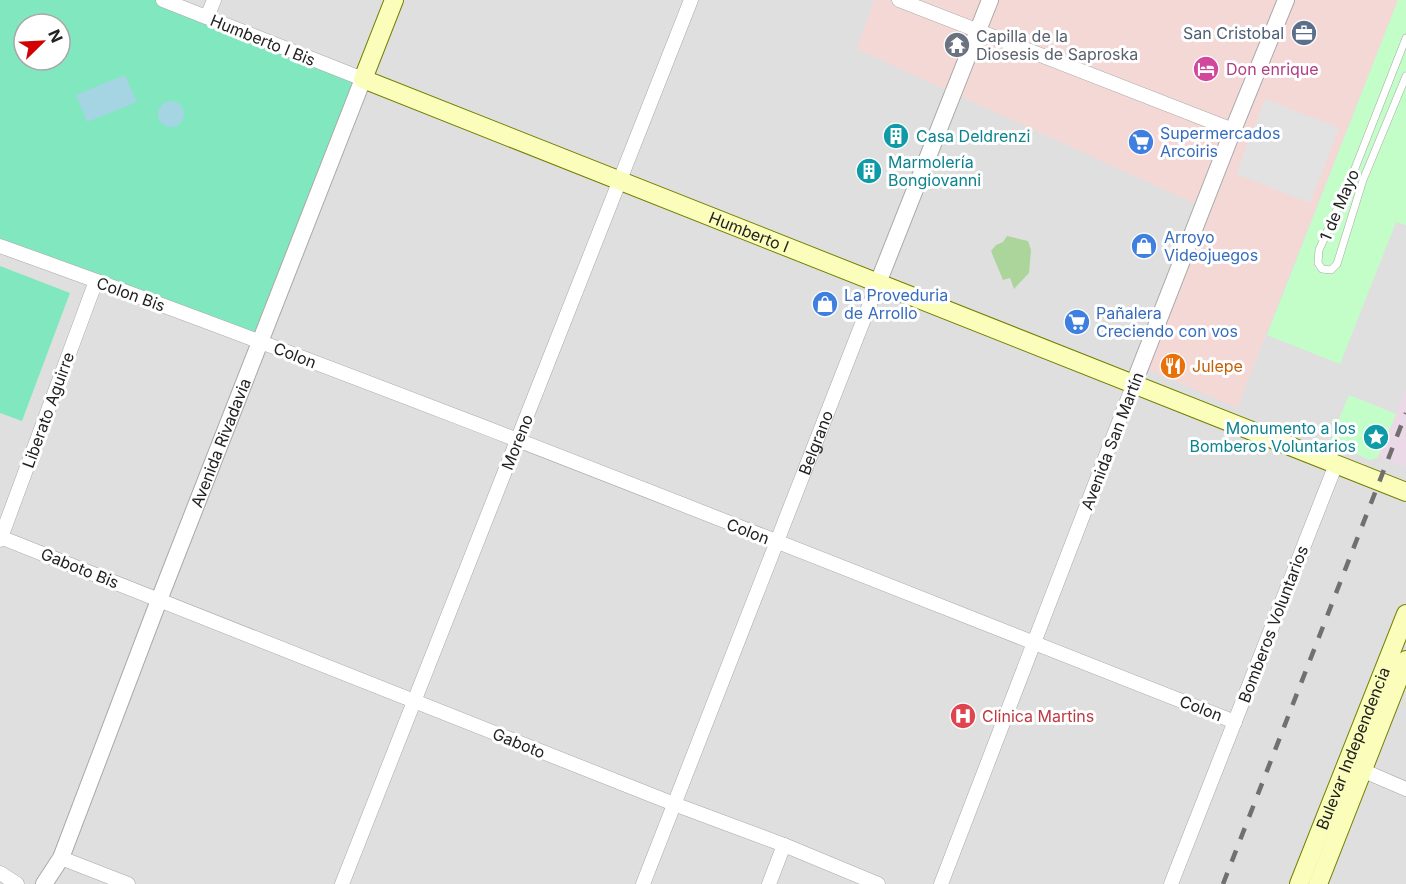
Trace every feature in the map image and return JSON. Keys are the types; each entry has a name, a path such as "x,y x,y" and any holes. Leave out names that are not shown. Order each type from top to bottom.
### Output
{"main road":[{"name":"Avenida Rivadavia","path":"363,79 394,0"},
{"name":"Humberto I","path":"363,79 1406,492"},
{"name":"Bulevar Independencia","path":"1318,884 1406,614"},
{"name":"Bulevar Independencia","path":"1299,884 1406,660"}],"street":[{"name":"Humberto I Bis","path":"163,0 363,79"},
{"path":"207,17 214,0"},
{"name":"Moreno","path":"342,884 691,0"},
{"path":"899,0 1233,130"},
{"name":"Belgrano","path":"643,884 990,0"},
{"name":"Avenida San Martín","path":"941,884 1233,130 1286,0"},
{"name":"Avenida Rivadavia","path":"44,884 61,858 159,600 363,79"},
{"name":"Colon Bis","path":"0,246 261,342"},
{"name":"Liberato Aguirre","path":"0,538 96,281"},
{"name":"Colon","path":"261,342 1235,722"},
{"name":"Bomberos Voluntarios","path":"1171,884 1336,464"},
{"name":"Gaboto Bis","path":"0,538 159,600"},
{"name":"Gaboto","path":"159,600 878,884"},
{"path":"1355,767 1406,789"},
{"path":"769,884 784,845"},
{"path":"61,858 128,884"},
{"path":"0,873 17,884"}],"lane":[{"name":"1 de Mayo","path":"1406,38 1352,176 1319,250 1318,263 1322,269 1331,270 1337,264 1363,180 1406,76"}],"shaded area":[{"path":"163,0 1406,0 1406,884 0,884 0,246"},
{"path":"874,0 1398,0 1237,408 1140,366 1202,207 857,49"},
{"path":"1265,99 1339,128 1310,203 1236,174"},
{"path":"1406,389 1406,467 1378,457"}],"green space":[{"path":"0,0 163,0 363,79 261,342 0,246"},
{"path":"1398,0 1406,0 1406,225 1396,222 1340,364 1267,335"},
{"path":"1007,236 1028,241 1031,250 1029,273 1014,289 1010,278 1003,280 991,251"},
{"path":"0,266 70,293 22,421 0,413"},
{"path":"1349,395 1396,414 1378,457 1371,460 1329,443"}],"water":[{"path":"125,75 137,102 87,122 76,95"},
{"path":"171,101 180,105 184,114 180,123 171,127 162,123 158,114 162,105"}],"railway":[{"path":"1223,884 1406,413"}],"place":[{"name":"San Cristobal","path":"1304,33"},
{"name":"Capilla de la Diosesis de Saproska","path":"957,45"},
{"name":"Don enrique","path":"1206,69"},
{"name":"Casa Deldrenzi","path":"896,136"},
{"name":"Supermercados Arcoiris","path":"1141,142"},
{"name":"Marmolería Bongiovanni","path":"869,171"},
{"name":"Arroyo Videojuegos","path":"1144,246"},
{"name":"La Proveduria de Arrollo","path":"825,304"},
{"name":"Pañalera Creciendo con vos","path":"1077,322"},
{"name":"Julepe","path":"1173,366"},
{"name":"Monumento a los Bomberos Voluntarios","path":"1376,437"},
{"name":"Clinica Martins","path":"963,716"}]}
